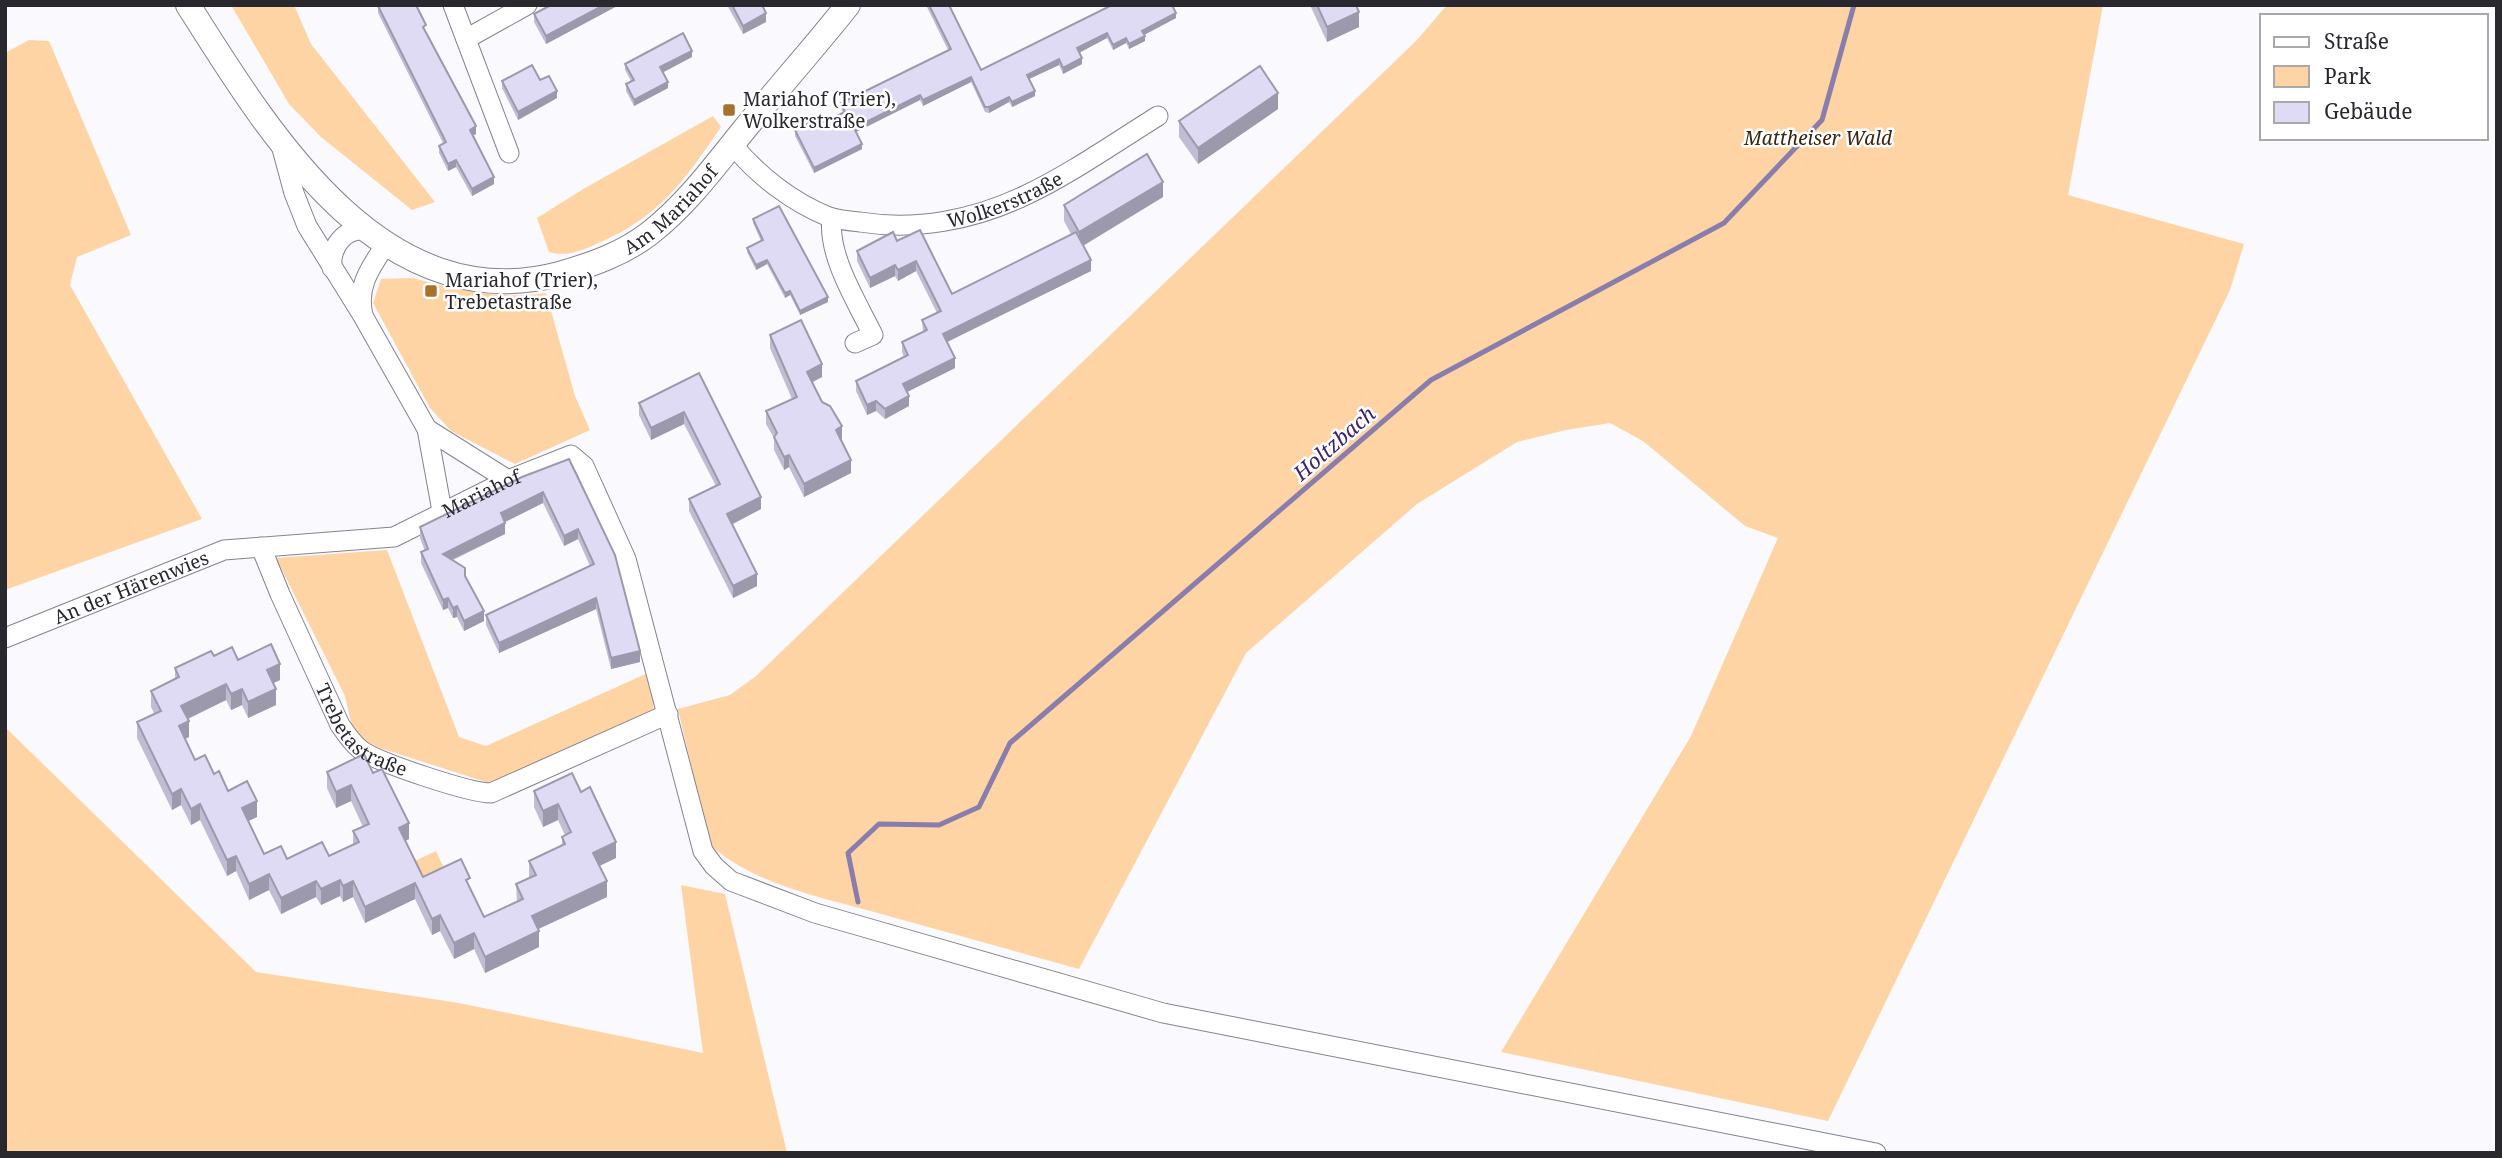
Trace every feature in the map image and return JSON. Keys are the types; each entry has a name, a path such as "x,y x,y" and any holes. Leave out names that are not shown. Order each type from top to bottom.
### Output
{"street":[{"name":"Am Mariahof","path":"188,5 231,74 280,142 315,185 376,237 435,267 472,278 529,279 587,266 639,241 663,222 678,208 848,5"},
{"path":"453,5 509,153"},
{"path":"466,39 527,5"},
{"name":"Wolkerstraße","path":"732,144 749,165 807,207 832,218 884,226 953,220 979,214 1027,195 1158,116"},
{"path":"280,142 293,193 306,226 363,316 427,429 442,511"},
{"path":"832,218 831,242 873,335 855,343"},
{"path":"332,268 332,254 341,239 355,230 376,237 362,285 363,316"},
{"path":"427,429 508,480"},
{"name":"Mariahof","path":"261,547 394,537 508,480 571,455 584,466 626,559 668,714"},
{"name":"Trebetastraße","path":"261,547 279,594 340,725 348,738 363,751 383,760 472,792 491,793 668,714"},
{"name":"An der Härenwies","path":"5,638 224,550 261,547"},
{"path":"668,714 703,851 714,866 731,881 803,908 1163,1013 1876,1153"}],"green space":[{"path":"231,5 294,5 311,44 435,202 412,210 321,137 289,104"},
{"name":"Mattheiser Wald","path":"1447,5 2103,5 2068,195 2244,244 2230,290 1828,1121 1501,1052 1691,736 1778,538 1745,526 1643,441 1610,423 1517,442 1417,504 1246,653 1079,969 820,898 772,882 728,859 709,844 678,709 730,695 756,676 1417,40"},
{"path":"29,40 49,41 131,235 77,257 70,285 202,519 5,590 5,53"},
{"path":"713,116 721,127 682,181 653,210 618,234 585,249 567,254 549,252 537,218"},
{"path":"413,278 462,290 495,294 546,293 575,396 590,430 515,464 451,431 430,408 373,303 381,279"},
{"path":"387,550 459,737 486,746 650,672 654,712 489,783 380,748 354,735 345,696 276,558"},
{"path":"5,727 256,972 459,1003 703,1053 681,885 725,894 787,1153 5,1153"},
{"path":"436,851 449,879 427,888 415,861"}],"building":[{"path":"379,5 416,5 426,25 423,27 476,126 470,130 494,177 472,189 456,160 448,164 439,146 446,142"},
{"path":"551,5 604,5 546,36 534,14"},
{"path":"732,5 762,5 766,13 743,26"},
{"path":"929,5 949,5 981,70 1112,5 1172,5 1176,13 1142,31 1145,36 1129,44 1126,38 1113,45 1107,33 1077,48 1082,58 1063,68 1059,59 1027,75 1035,91 1012,102 1009,97 985,107 971,77 923,100 920,95 854,128 862,144 814,168 795,130 809,123 811,128 845,112 841,103 951,49"},
{"path":"1317,5 1356,5 1359,12 1327,27"},
{"path":"683,33 692,51 660,67 668,82 634,100 626,84 634,80 625,64"},
{"path":"532,65 540,80 549,76 557,91 518,112 502,81"},
{"path":"1260,66 1278,93 1198,148 1179,121"},
{"path":"1147,154 1163,182 1079,232 1064,205"},
{"path":"779,206 828,297 800,311 790,291 785,293 767,260 756,265 747,248 763,240 753,219"},
{"path":"920,230 952,294 1076,232 1091,260 943,334 955,358 903,384 909,396 885,409 876,401 867,405 856,381 908,355 902,342 927,330 922,320 941,311 916,261 898,270 895,265 870,278 857,251 893,232 897,241"},
{"path":"801,320 822,364 807,372 822,402 830,406 842,426 836,430 851,460 804,484 789,455 784,457 774,437 777,433 766,411 797,397 770,335"},
{"path":"699,373 761,497 727,514 757,574 733,586 689,499 720,484 684,412 651,428 639,403"},
{"path":"569,459 615,555 640,651 611,658 596,598 499,643 486,615 594,564 578,529 564,536 543,492 501,513 505,523 443,554 465,568 465,576 484,611 464,621 457,606 453,608 448,598 443,600 421,552 428,549 420,527 522,477"},
{"path":"271,644 280,664 267,670 276,689 248,702 242,689 231,694 226,684 181,706 189,721 179,726 195,760 205,755 214,774 219,771 228,791 247,781 257,801 242,808 264,854 281,846 287,859 322,842 329,856 359,842 353,831 369,824 351,785 336,792 327,772 364,754 373,773 382,769 409,823 399,828 423,877 461,859 470,878 466,880 484,917 523,899 516,884 536,875 529,861 565,844 562,837 571,832 558,804 543,811 534,791 572,773 581,792 590,787 616,842 593,853 607,881 532,916 539,931 485,957 474,933 454,943 440,915 432,919 415,883 365,907 353,881 343,886 340,880 321,889 316,881 281,898 269,874 249,884 236,856 227,860 200,804 191,809 181,789 172,794 137,722 161,711 151,691 179,677 175,668 211,651 214,656 232,647 238,660"}],"waterway":[{"name":"Holtzbach","path":"858,902 848,853 879,824 939,825 979,807 1010,743 1431,380 1724,223 1822,120 1854,5"}],"place":[{"name":"Mariahof (Trier), Wolkerstraße","path":"729,110"},
{"name":"Mariahof (Trier), Trebetastraße","path":"431,291"}]}
